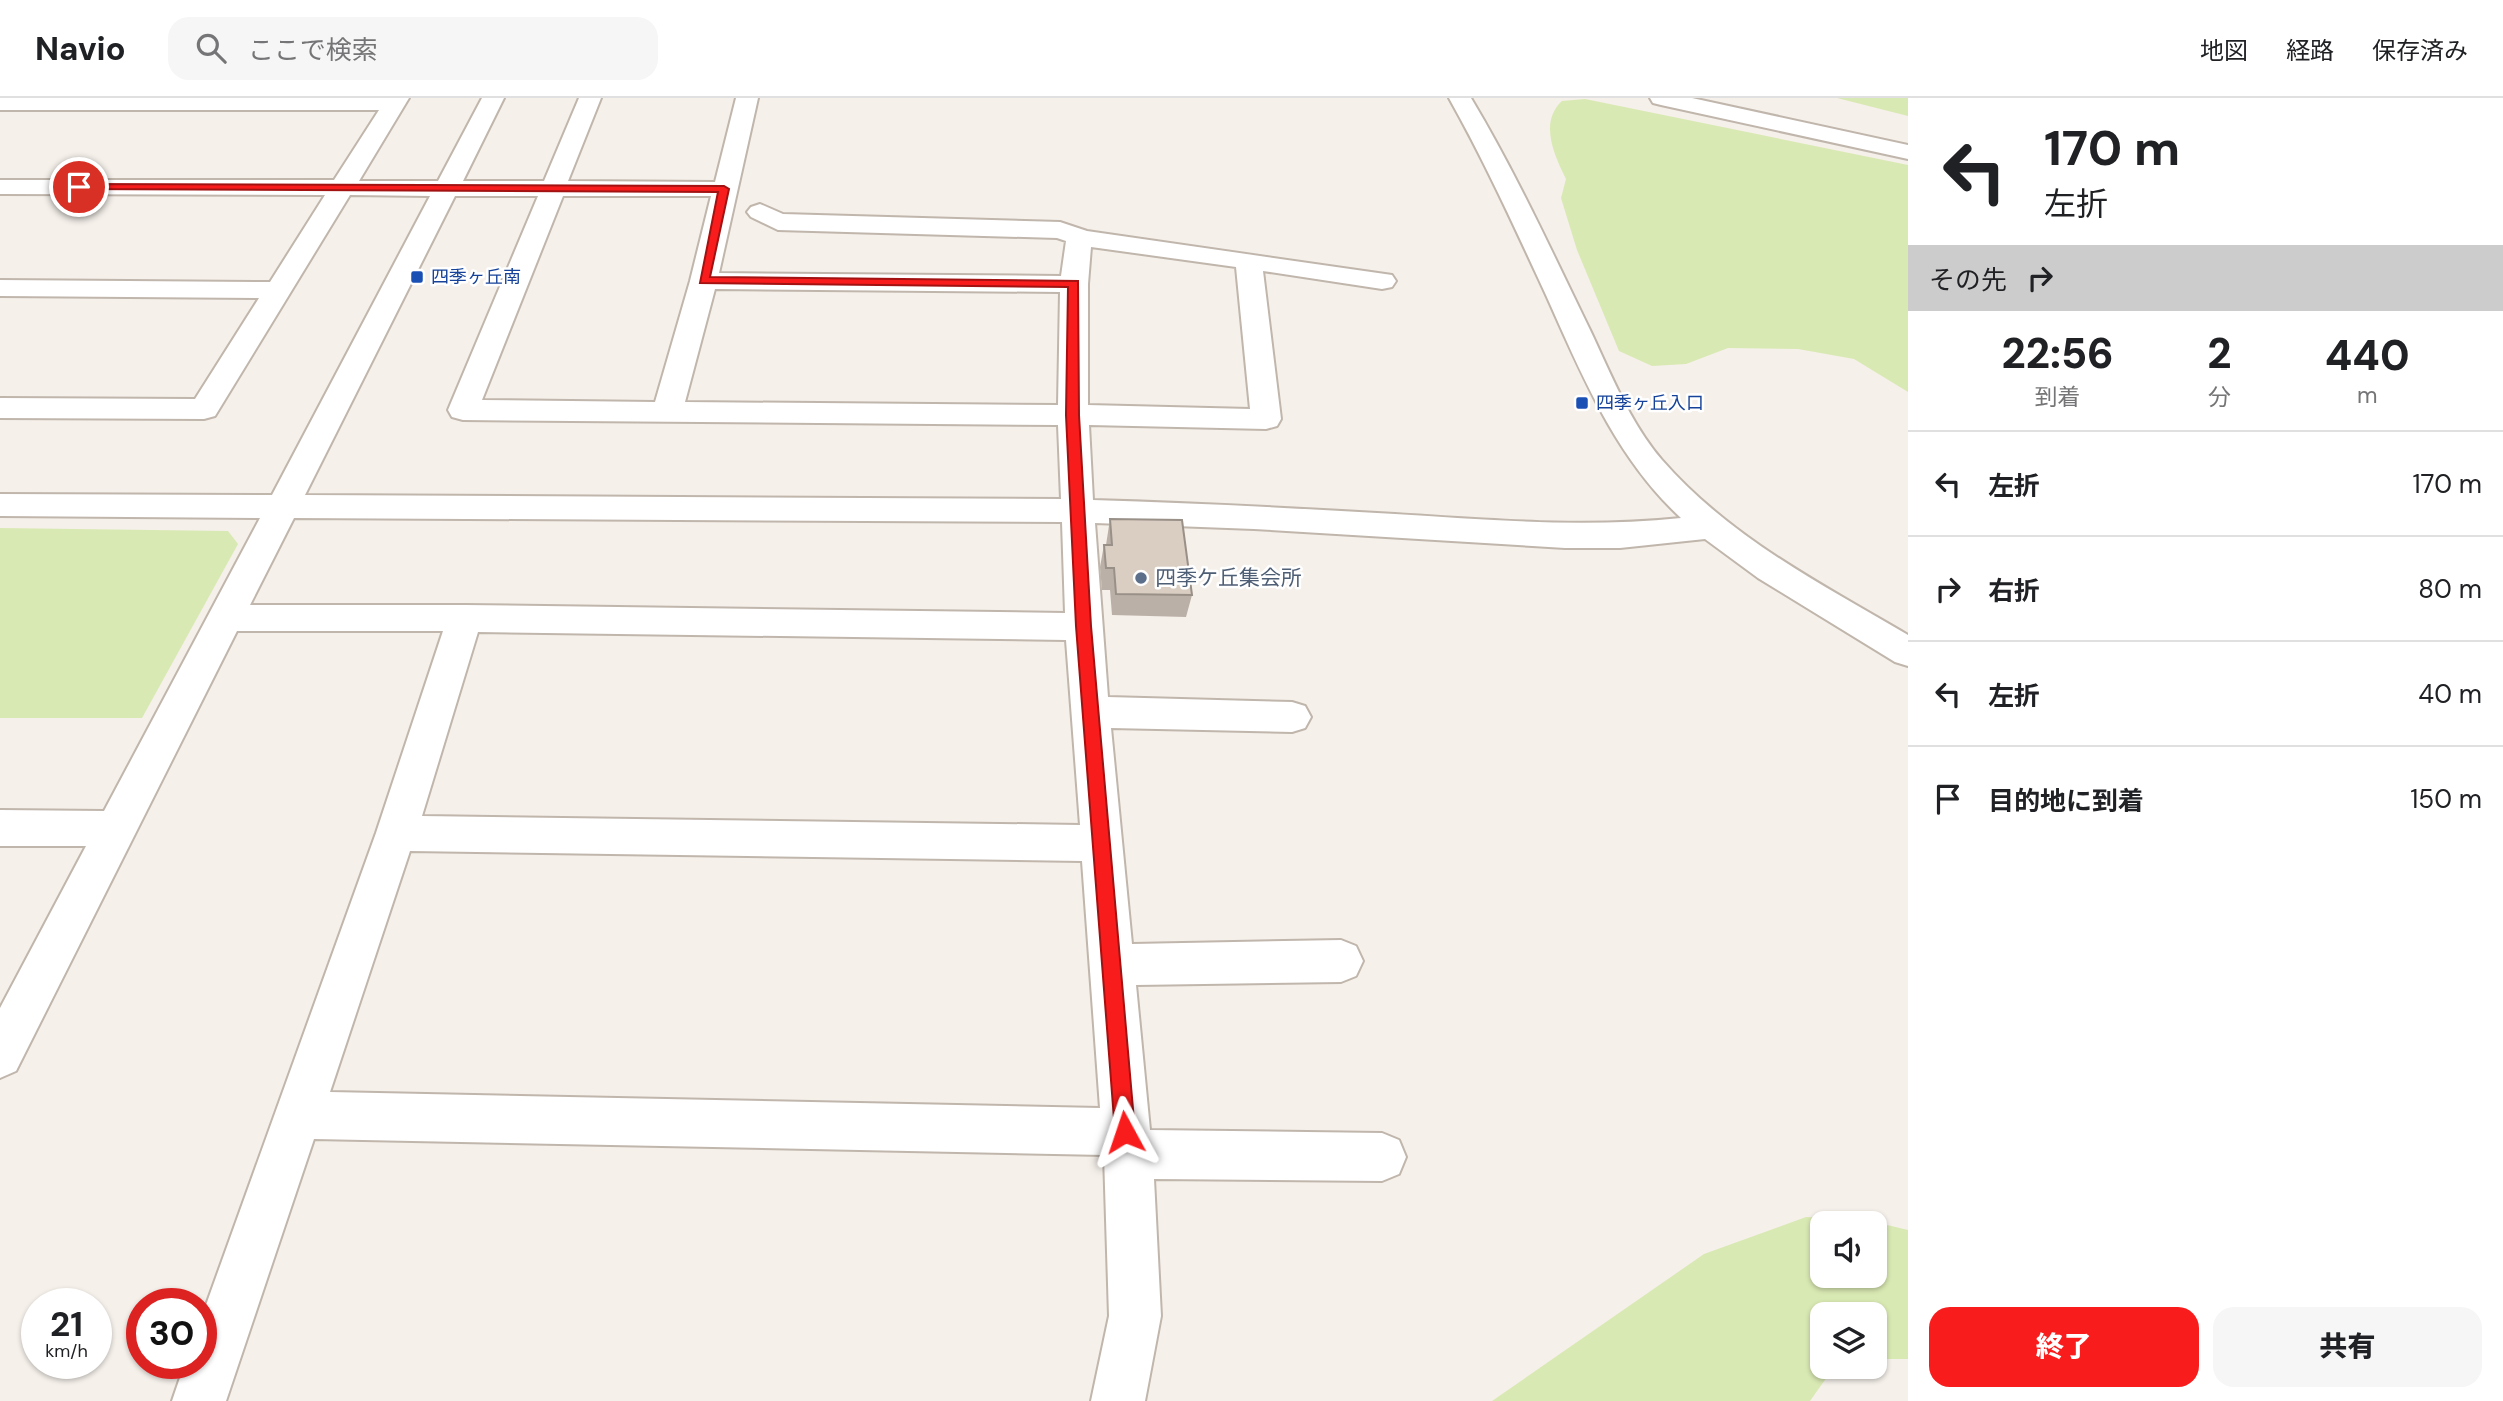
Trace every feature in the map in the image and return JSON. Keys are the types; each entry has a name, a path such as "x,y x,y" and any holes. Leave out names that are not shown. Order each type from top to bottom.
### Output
{"street":[{"path":"0,1055 493,98"},
{"path":"590,98 463,410 1266,419 1249,262"},
{"path":"667,411 704,281 747,98"},
{"path":"1460,98 1507,187 1631,439 1676,495 1712,526 1816,596 1908,652"},
{"path":"1661,98 1908,152"},
{"path":"0,103 396,101"},
{"path":"0,408 204,409 396,101"},
{"path":"0,187 724,189"},
{"path":"760,212 778,222 1060,230 1084,239 1100,238 1382,281"},
{"path":"1084,239 1077,247 1074,284 1073,415 1083,626 1126,1143 1135,1316 1118,1401"},
{"path":"704,281 1074,284"},
{"path":"0,288 277,290"},
{"path":"0,505 1079,511 1254,517 1565,536 1631,536 1712,526"},
{"path":"226,618 465,618 1083,626"},
{"path":"199,1401 396,833 465,618"},
{"path":"1090,712 1292,717"},
{"path":"0,828 116,829"},
{"path":"396,833 1101,843"},
{"path":"1111,965 1341,961"},
{"path":"299,1115 1126,1143 1382,1157"}],"green space":[{"path":"1837,98 1908,98 1908,116"},
{"path":"1585,99 1908,165 1908,392 1854,359 1798,349 1728,348 1686,364 1652,366 1619,351 1577,250 1561,198 1566,179 1551,139 1551,119 1555,109 1562,101"},
{"path":"0,528 228,531 238,544 142,718 0,718"},
{"path":"1810,1217 1810,1288 1887,1288 1887,1225 1908,1230 1908,1359 1887,1359 1887,1302 1810,1302 1810,1379 1826,1379 1810,1401 1492,1401 1704,1254"}],"building":[{"name":"四季ケ丘集会所","path":"1110,519 1182,520 1192,595 1116,594 1114,568 1106,568 1104,545 1112,545"}],"place":[{"name":"四季ヶ丘南","path":"417,277"},
{"name":"四季ヶ丘入口","path":"1582,403"},
{"name":"四季ケ丘集会所","path":"1141,578"}],"route":[{"path":"79,187 724,189 704,281 1074,284 1073,415 1083,626 1125,1132"}]}
